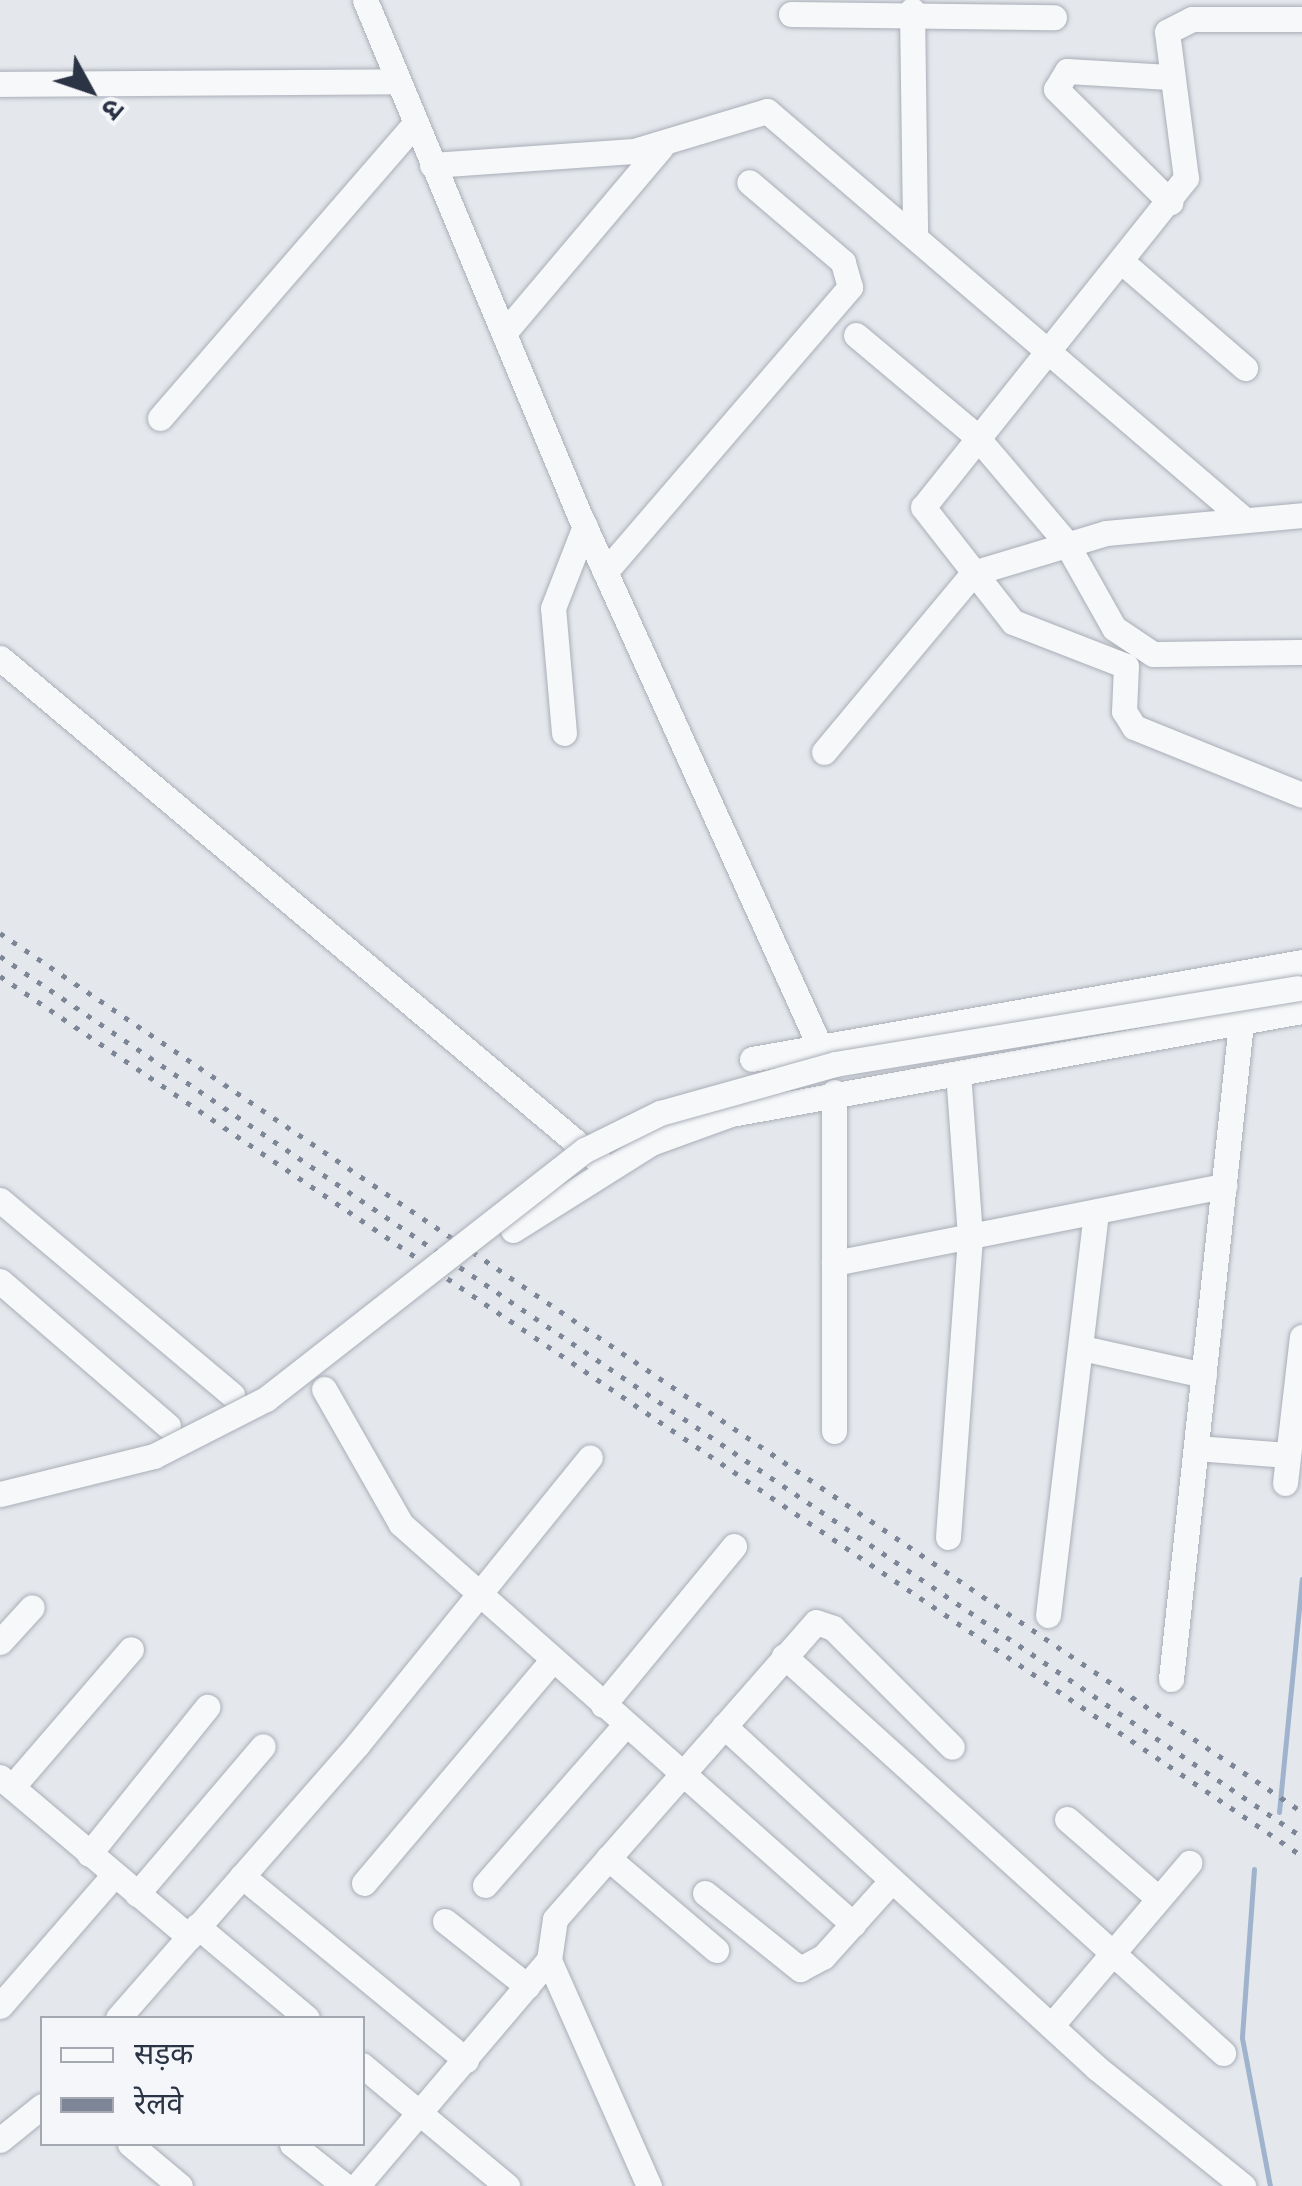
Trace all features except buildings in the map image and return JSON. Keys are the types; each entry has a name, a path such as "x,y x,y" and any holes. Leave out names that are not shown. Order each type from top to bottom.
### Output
{"street":[{"path":"365,0 585,526 820,1047"},
{"path":"791,14 912,10 1054,17"},
{"path":"912,10 915,230"},
{"path":"1302,19 1178,22 1165,38 1188,170 1170,202 975,435 923,507 1012,622 1121,661 1128,673 1124,712 1140,732 1302,796"},
{"path":"1170,77 1067,72 1056,88 1170,202"},
{"path":"0,84 398,80"},
{"path":"432,165 661,147 767,112 915,230 1245,520"},
{"path":"160,418 415,124"},
{"path":"504,333 661,147"},
{"path":"605,572 850,288 843,262 748,182"},
{"path":"1120,261 1246,368"},
{"path":"856,335 975,435 1065,542 1114,628 1153,654 1302,652"},
{"path":"824,752 973,573 1065,542 1302,516"},
{"path":"564,734 554,608 585,526"},
{"path":"0,658 606,1168"},
{"path":"752,1059 1302,962"},
{"path":"514,1230 606,1168 732,1114 834,1092 958,1074 1241,1022 1301,996"},
{"path":"0,1494 154,1456 266,1398 558,1170 660,1113 835,1064 1301,996"},
{"path":"1171,1679 1241,1022"},
{"path":"948,1537 970,1236 958,1074"},
{"path":"834,1092 834,1431"},
{"path":"834,1264 1224,1186"},
{"path":"0,1200 232,1396"},
{"path":"1048,1615 1096,1212"},
{"path":"0,1281 168,1426"},
{"path":"1285,1483 1302,1336"},
{"path":"1082,1348 1204,1375"},
{"path":"324,1389 401,1524 479,1599 683,1772 853,1924"},
{"path":"1196,1448 1288,1455"},
{"path":"120,2016 479,1599 590,1457"},
{"path":"602,1705 734,1546"},
{"path":"0,1642 32,1607"},
{"path":"357,2186 549,1960 555,1919 809,1626 827,1624 952,1747"},
{"path":"131,1648 6,1782 137,1894 305,2016"},
{"path":"784,1656 1223,2053"},
{"path":"364,1883 551,1662"},
{"path":"89,1854 207,1707"},
{"path":"486,1886 626,1724"},
{"path":"724,1726 1051,2026 1243,2186"},
{"path":"137,1894 263,1746"},
{"path":"1067,1818 1158,1898"},
{"path":"608,1858 716,1950"},
{"path":"1051,2026 1189,1863"},
{"path":"0,2006 114,1875"},
{"path":"242,1876 466,2060"},
{"path":"705,1893 800,1969 853,1924 892,1880"},
{"path":"445,1920 527,1986"},
{"path":"549,1960 649,2186"},
{"path":"365,2066 507,2186"},
{"path":"0,2140 40,2108"},
{"path":"132,2146 180,2186"},
{"path":"295,2146 345,2186"}],"waterway":[{"path":"1279,1812 1302,1579"},
{"path":"1254,1869 1242,2038 1270,2186"}],"railway":[{"path":"0,933 1302,1812"},
{"path":"0,956 1302,1837"},
{"path":"0,976 1302,1856"}]}
